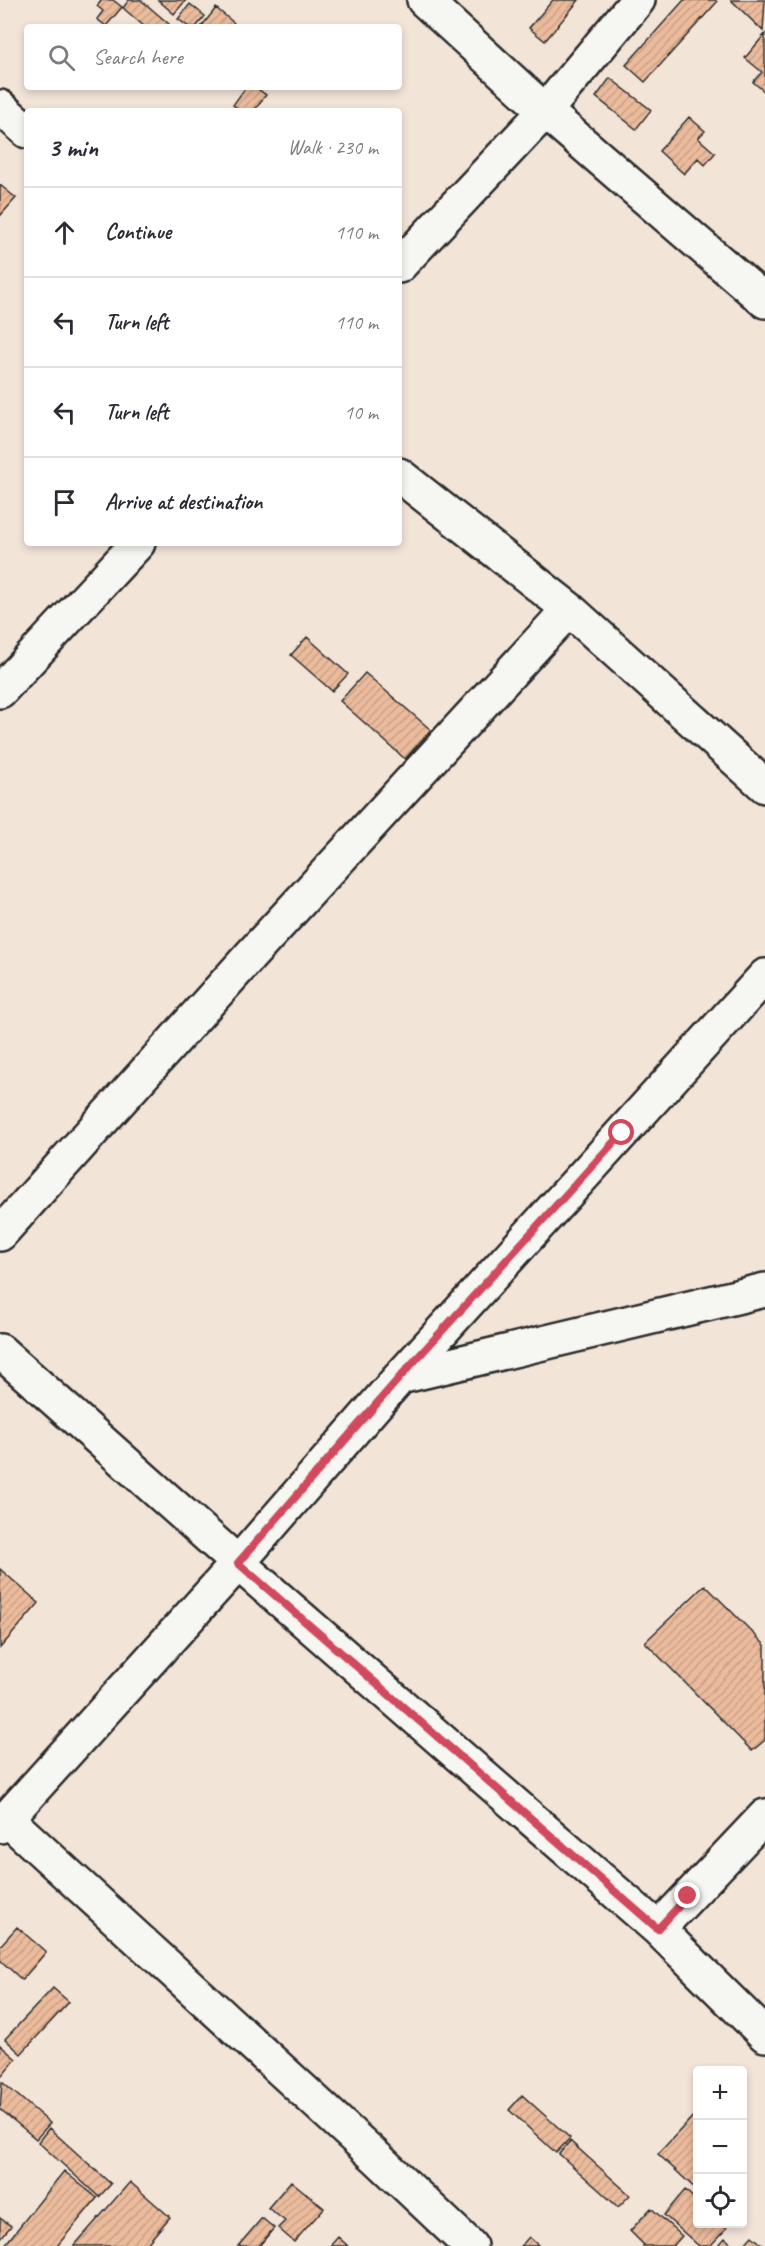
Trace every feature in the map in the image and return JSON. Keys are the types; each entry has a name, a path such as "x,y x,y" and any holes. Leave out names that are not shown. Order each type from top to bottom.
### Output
{"street":[{"path":"424,0 545,111 765,301"},
{"path":"402,263 545,111 638,0"},
{"path":"402,477 569,609 765,786"},
{"path":"0,690 135,546"},
{"path":"0,1234 250,956 569,609"},
{"path":"470,2246 376,2157 3,1822 238,1563 400,1377 765,976"},
{"path":"400,1377 765,1290"},
{"path":"0,1351 238,1563 658,1929 765,2035"},
{"path":"658,1929 765,1816"}],"building":[{"path":"102,0 113,0 122,7 108,24 103,24 97,19 103,11 97,6"},
{"path":"129,0 141,0 169,24 142,24 123,8"},
{"path":"158,0 186,0 174,14"},
{"path":"553,0 579,0 545,41 529,28"},
{"path":"684,0 715,0 717,2 645,82 626,65"},
{"path":"731,0 765,0 763,31"},
{"path":"190,4 205,16 198,24 185,24 178,19"},
{"path":"216,8 234,23 233,24 203,24"},
{"path":"765,34 765,92 753,82 762,72 745,58"},
{"path":"610,78 651,110 636,129 596,97"},
{"path":"244,90 259,90 266,95 256,108 237,108 233,105"},
{"path":"689,117 705,131 698,138 715,153 705,165 698,158 684,174 659,151"},
{"path":"0,185 16,198 0,216"},
{"path":"307,637 348,674 332,691 291,655"},
{"path":"365,673 431,730 405,759 340,701"},
{"path":"0,1569 39,1603 0,1648"},
{"path":"705,1585 765,1645 765,1740 752,1751 645,1642"},
{"path":"17,1927 46,1952 22,1980 0,1960 0,1946"},
{"path":"53,1988 69,2002 21,2054 5,2039"},
{"path":"0,2045 16,2059 2,2076 0,2074"},
{"path":"2,2082 50,2123 36,2139 0,2109"},
{"path":"522,2095 570,2138 556,2153 509,2110"},
{"path":"693,2116 693,2186 658,2154"},
{"path":"49,2128 111,2184 99,2197 38,2142"},
{"path":"570,2141 630,2195 618,2207 559,2154"},
{"path":"64,2171 97,2198 57,2246 4,2246"},
{"path":"291,2181 324,2208 294,2242 278,2228 285,2221 268,2208"},
{"path":"130,2182 170,2217 145,2246 74,2246"},
{"path":"685,2190 693,2197 693,2228 727,2228 710,2246 699,2246 664,2215"},
{"path":"651,2208 682,2236 673,2246 643,2246 630,2231"},
{"path":"0,2218 11,2226 0,2239"},
{"path":"262,2218 274,2228 259,2246 238,2246"},
{"path":"752,2236 764,2246 743,2246"},
{"path":"338,2237 348,2246 330,2246"},
{"path":"529,2237 539,2246 521,2246"},
{"path":"725,2238 734,2246 718,2246"}],"route":[{"path":"622,1133 400,1377 238,1563 658,1929 688,1896"}]}
